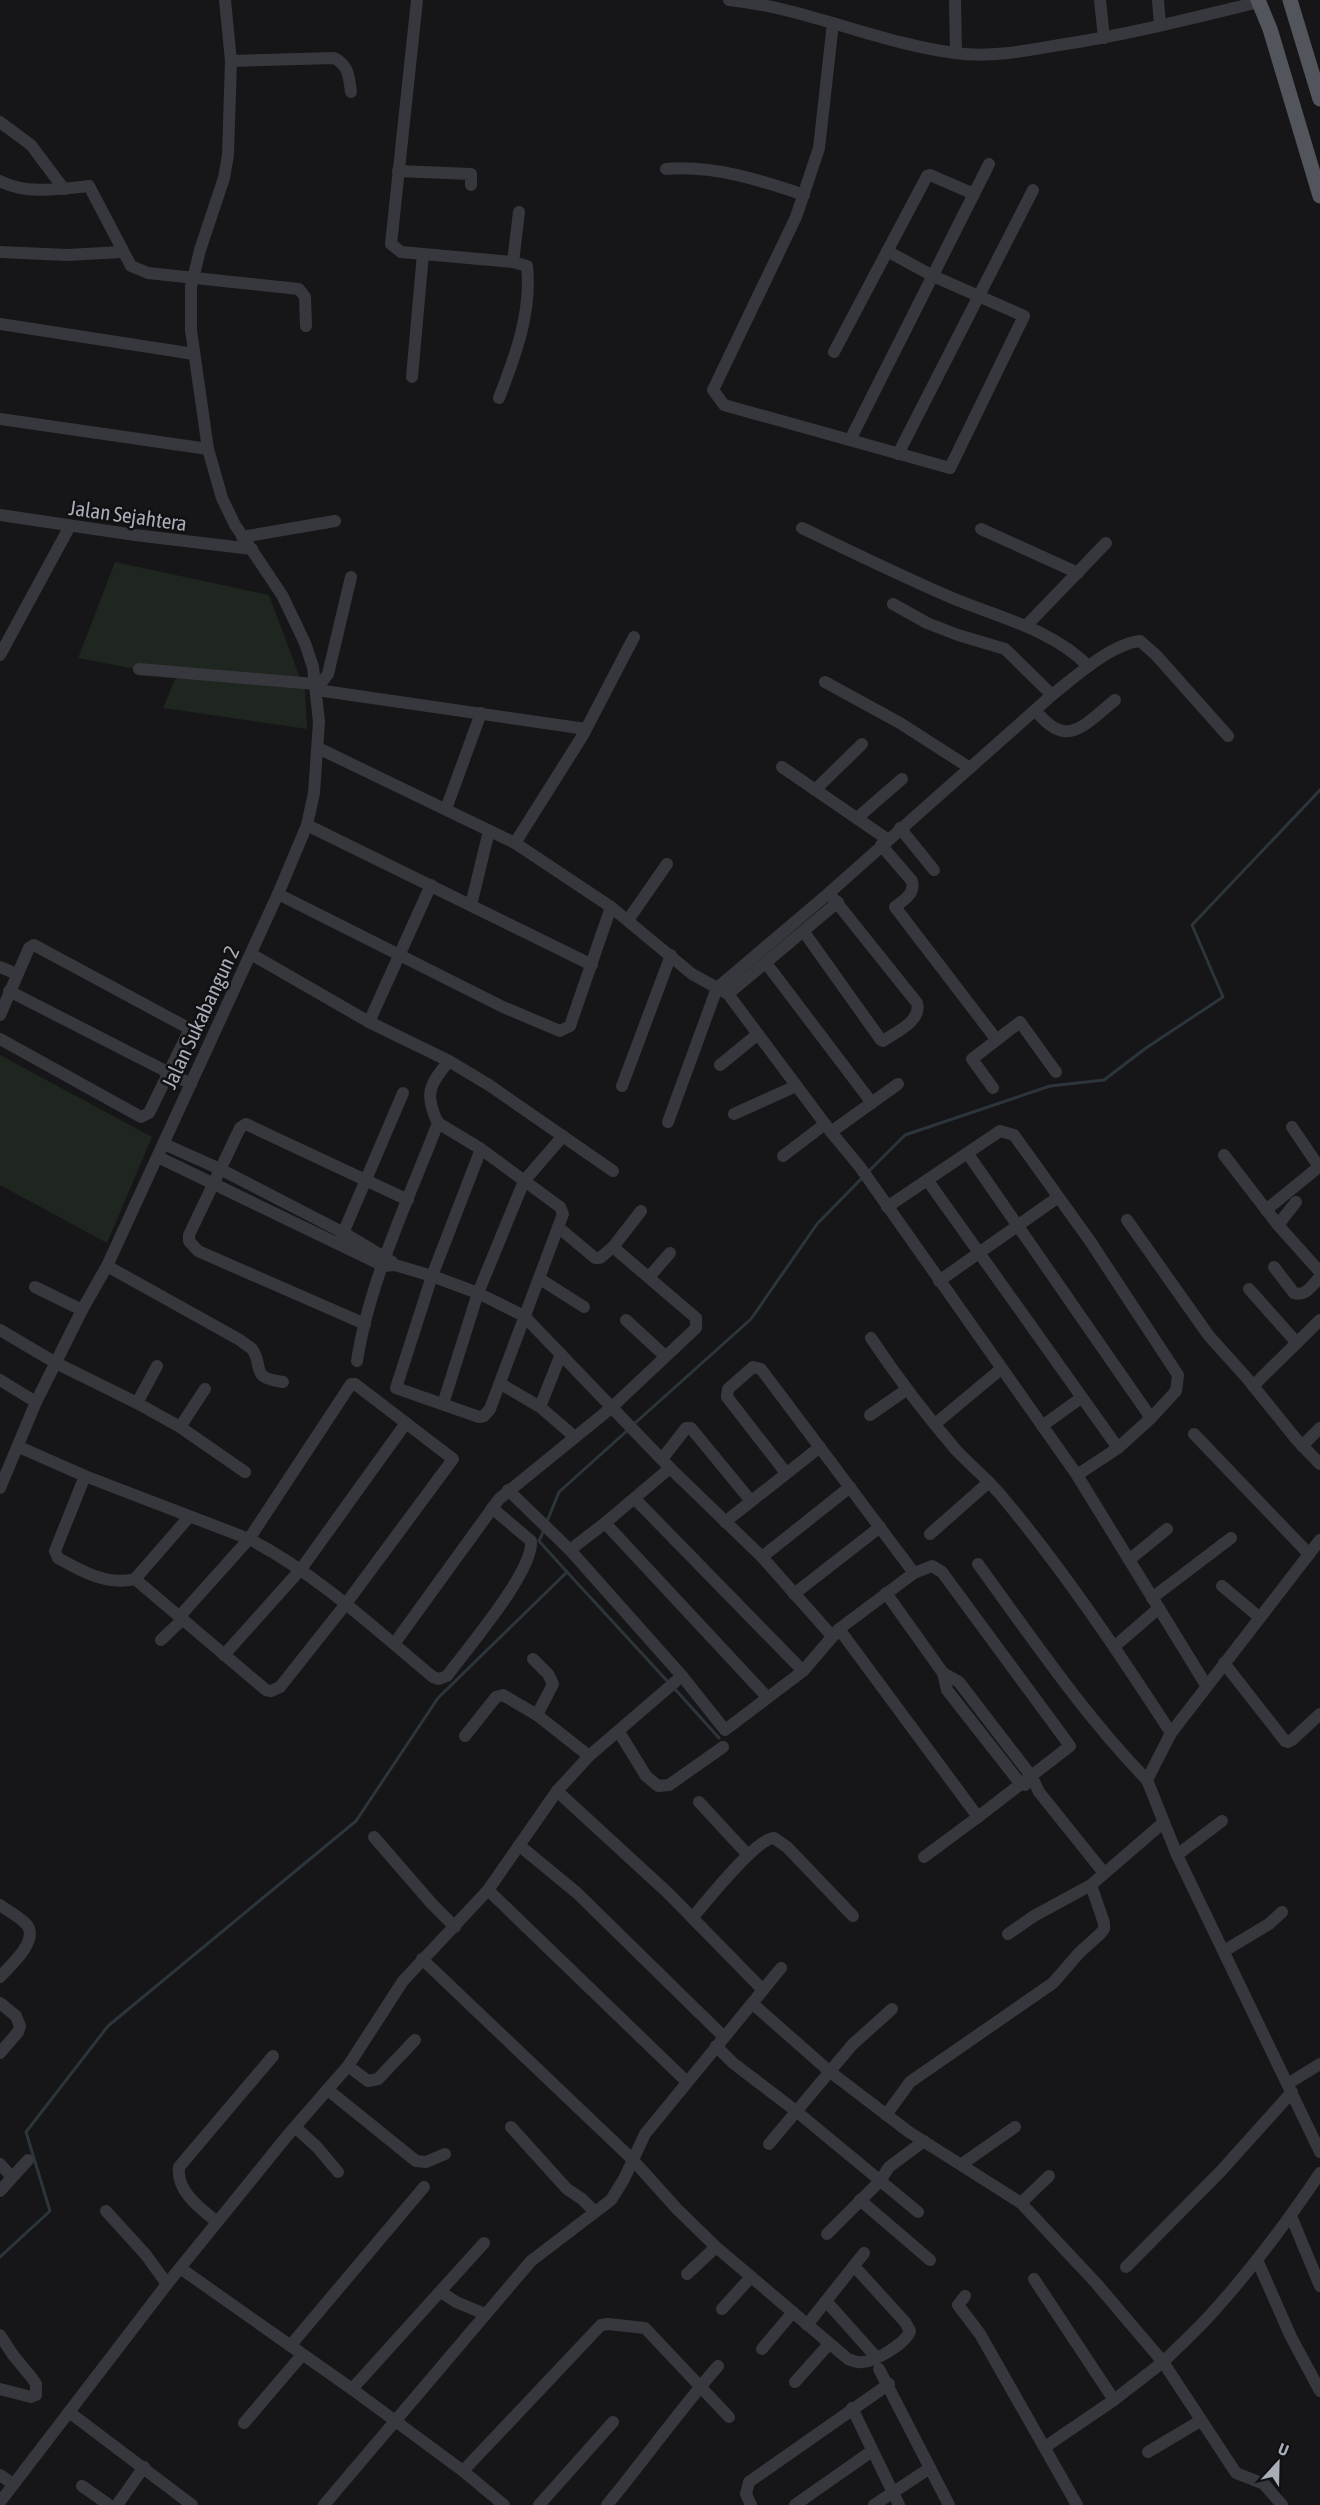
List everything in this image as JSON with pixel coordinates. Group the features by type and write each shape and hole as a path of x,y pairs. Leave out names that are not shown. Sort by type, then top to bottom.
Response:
{"main road":[{"path":"1292,0 1320,99"},
{"path":"1259,1 1270,29 1320,196"}],"street":[{"name":"Jalan Sukabangun 2","path":"0,1488 36,1402 107,1266 251,954 307,825 314,793 318,748 313,667 282,595 242,537 222,498 208,449 194,354 189,309 194,276 200,250 224,178 231,112 231,61 225,0"},
{"path":"417,0 391,244 401,252 513,262 523,264 527,268 526,305 518,349 499,398"},
{"path":"729,0 778,5 893,40 956,53 1018,52 1104,38 1259,1"},
{"path":"955,0 956,53"},
{"path":"1100,0 1104,38"},
{"path":"1158,0 1160,25"},
{"path":"833,23 819,148 804,195 796,217 713,390 724,405 948,468 952,467 1024,316 933,276 887,251"},
{"path":"231,61 334,57 346,68 351,92"},
{"path":"0,122 31,145 64,189"},
{"path":"850,440 989,164"},
{"path":"666,169 705,170 738,175 804,195"},
{"path":"398,171 471,174 471,185"},
{"path":"834,351 927,177 930,175 974,194"},
{"path":"0,181 27,189 89,186 132,268 142,272 299,289 305,297 306,326"},
{"path":"898,454 1033,190"},
{"path":"513,262 519,212"},
{"path":"0,252 66,255 122,252"},
{"path":"411,376 423,254"},
{"path":"0,324 194,354"},
{"path":"0,419 208,449"},
{"name":"Jalan Sejahtera","path":"0,516 252,549"},
{"path":"242,537 335,521"},
{"path":"0,655 70,526"},
{"path":"802,528 957,600 1026,626 1070,651 1088,666"},
{"path":"981,529 1078,573"},
{"path":"1026,626 1106,543"},
{"path":"316,687 327,677 351,577"},
{"path":"893,604 948,631 1005,649 1052,695"},
{"path":"515,843 586,729 634,637"},
{"path":"668,1122 717,988 1088,666 1116,650 1140,641 1156,655 1228,736"},
{"path":"139,669 316,687 586,729"},
{"path":"825,682 900,723 970,768"},
{"path":"1036,711 1051,728 1065,733 1080,727 1115,700"},
{"path":"446,809 481,713"},
{"path":"815,790 862,744"},
{"path":"318,748 515,843 611,907 692,974 728,994 860,1167 1077,1475 1206,1685"},
{"path":"782,767 857,818 884,842 912,881 914,888 911,894 895,907 996,1039"},
{"path":"857,818 902,779"},
{"path":"307,825 592,964"},
{"path":"900,828 934,870"},
{"path":"471,905 489,831"},
{"path":"628,920 667,864"},
{"path":"369,1022 432,885"},
{"path":"804,932 881,1040 884,1041 909,1024 916,1015 917,1003 829,893"},
{"path":"278,894 503,1007 560,1031 570,1026 611,907"},
{"path":"728,994 838,902"},
{"path":"0,1015 29,948 36,946 210,1039"},
{"path":"251,954 369,1022 449,1061 489,1084 613,1171"},
{"path":"622,1086 671,955"},
{"path":"766,963 872,1103"},
{"path":"0,967 17,974"},
{"path":"9,991 191,1084"},
{"path":"993,1088 972,1059 1020,1022 1056,1072"},
{"path":"0,1039 141,1117 148,1113 190,1029"},
{"path":"720,1065 758,1034"},
{"path":"449,1061 434,1079 430,1088 431,1109 438,1123 482,1149 560,1207 562,1217 501,1384 490,1409 484,1416 396,1388 432,1276 482,1149"},
{"path":"783,1156 872,1103 898,1084"},
{"path":"734,1114 796,1086"},
{"path":"341,1238 403,1093"},
{"path":"357,1361 365,1324 408,1200 438,1123"},
{"path":"365,1324 198,1251 193,1246 189,1235 240,1128 246,1124 408,1200"},
{"path":"1266,1210 1320,1167 1292,1127"},
{"path":"887,1207 1000,1131 1010,1132 1090,1241 1178,1375 1176,1391 1151,1418 1118,1448 1077,1475"},
{"path":"443,1404 478,1293 524,1181 563,1136"},
{"path":"164,1144 220,1169 388,1263 478,1293 524,1316 664,1461 762,1557 794,1594 836,1632 978,1817"},
{"path":"968,1154 1151,1418"},
{"path":"1224,1155 1278,1226 1320,1272"},
{"path":"158,1157 341,1238"},
{"path":"928,1181 1118,1448"},
{"path":"939,1281 1057,1198"},
{"path":"1278,1226 1296,1202"},
{"path":"558,1227 595,1258 604,1257 641,1211"},
{"path":"1127,1220 1209,1336 1302,1446 1320,1464"},
{"path":"394,1644 492,1508 575,1437 614,1410 665,1356 696,1328 697,1321 613,1247"},
{"path":"649,1277 670,1253"},
{"path":"107,1266 240,1340 252,1350 257,1368 262,1375 270,1380 283,1382"},
{"path":"1274,1267 1298,1295 1304,1294 1320,1277"},
{"path":"540,1279 584,1307"},
{"path":"35,1287 82,1310"},
{"path":"1249,1289 1297,1343"},
{"path":"626,1320 665,1356"},
{"path":"1253,1386 1320,1320"},
{"path":"0,1330 56,1363 180,1427 245,1472"},
{"path":"871,1338 906,1390 970,1464 989,1482 1054,1563 1115,1646 1171,1733"},
{"path":"540,1407 561,1354"},
{"path":"137,1403 158,1366"},
{"path":"786,1473 727,1396 728,1389 753,1367 760,1369 914,1573"},
{"path":"935,1424 1002,1369"},
{"path":"0,1380 36,1402"},
{"path":"135,1579 181,1618 224,1655 266,1690 275,1690 345,1605 453,1459 355,1384 351,1384 249,1539 181,1618 161,1640"},
{"path":"501,1384 540,1407 575,1437"},
{"path":"180,1427 205,1389"},
{"path":"870,1415 906,1390"},
{"path":"1042,1426 1081,1398"},
{"path":"224,1655 301,1569 406,1423"},
{"path":"570,1550 635,1499 686,1428 691,1428 751,1501"},
{"path":"1302,1446 1320,1428"},
{"path":"1194,1434 1309,1554"},
{"path":"19,1447 85,1476 249,1539 301,1569 433,1677 439,1679 447,1676 515,1584 529,1557 531,1541 492,1508"},
{"path":"725,1522 820,1447"},
{"path":"85,1476 56,1555 77,1569 104,1579 122,1581 135,1579 189,1517"},
{"path":"930,1534 989,1482"},
{"path":"762,1557 850,1486"},
{"path":"511,1493 570,1550 675,1683 725,1730 803,1671 836,1632 886,1593 914,1573 932,1566 942,1572 1070,1746 924,1857"},
{"path":"635,1499 803,1671"},
{"path":"606,1523 767,1697"},
{"path":"794,1594 880,1527"},
{"path":"1129,1560 1167,1529"},
{"path":"1115,1646 1155,1603 1231,1538"},
{"path":"1147,1780 1171,1733 1320,1539"},
{"path":"978,1564 1113,1744 1147,1780 1177,1855 1320,2152"},
{"path":"1222,1586 1259,1617"},
{"path":"886,1593 943,1673 947,1690 977,1730 1020,1783 1039,1792"},
{"path":"533,1659 548,1674 553,1684 537,1714"},
{"path":"1224,1663 1285,1741 1292,1740 1320,1714"},
{"path":"943,1673 959,1683 1032,1777 1039,1792 1104,1873"},
{"path":"0,2502 167,2284 295,2127 348,2066 389,2000 422,1959 488,1890 557,1791 589,1756 675,1683"},
{"path":"465,1736 499,1695 508,1696 537,1714 589,1756"},
{"path":"977,1730 988,1722"},
{"path":"619,1732 646,1776 658,1786 669,1785 723,1747"},
{"path":"557,1791 693,1917 763,1990"},
{"path":"699,1802 748,1855"},
{"path":"1177,1855 1222,1821"},
{"path":"1008,1934 1034,1916 1091,1885 1164,1822"},
{"path":"374,1837 454,1927"},
{"path":"693,1917 748,1855 764,1840 774,1838 853,1916"},
{"path":"520,1846 577,1893 720,2041 733,2063 796,2111 918,2212"},
{"path":"886,2115 910,2082 1042,1991 1100,1934 1104,1923 1091,1885"},
{"path":"488,1890 687,2082"},
{"path":"0,1905 26,1925 30,1936 28,1944 0,1977"},
{"path":"1224,1951 1269,1924 1282,1912"},
{"path":"422,1959 632,2159 677,2209 716,2247 829,2344 854,2362 878,2363 906,2338 909,2327 854,2266"},
{"path":"324,2505 531,2261 611,2200 645,2134 780,1968"},
{"path":"0,2003 19,2020 18,2032 0,2053"},
{"path":"753,2004 829,2071 886,2115 1021,2203 1096,2283 1163,2362 1236,2473 1264,2484 1282,2505"},
{"path":"768,2144 829,2071 863,2034 891,2009"},
{"path":"348,2066 368,2081 378,2079 415,2040"},
{"path":"217,2222 183,2190 178,2176 179,2167 273,2056"},
{"path":"1126,2267 1221,2171 1290,2087 1320,2064"},
{"path":"328,2090 416,2160 426,2162 445,2154"},
{"path":"295,2127 317,2147 338,2172"},
{"path":"511,2127 567,2189 595,2212"},
{"path":"962,2164 1016,2127"},
{"path":"827,2234 880,2181 889,2167 924,2141"},
{"path":"0,2191 28,2160"},
{"path":"0,2164 12,2177"},
{"path":"1045,2447 1114,2400 1163,2362 1210,2315 1257,2260 1320,2173"},
{"path":"1021,2203 1049,2176"},
{"path":"290,2346 424,2187"},
{"path":"860,2200 930,2260"},
{"path":"106,2211 146,2255 167,2284"},
{"path":"1291,2216 1320,2286"},
{"path":"352,2389 484,2243"},
{"path":"687,2274 716,2247"},
{"path":"807,2325 864,2253"},
{"path":"1257,2260 1291,2337 1319,2386"},
{"path":"180,2268 352,2389 463,2471 502,2504"},
{"path":"722,2309 751,2277"},
{"path":"1034,2278 1114,2400"},
{"path":"441,2292 456,2302 485,2314"},
{"path":"965,2296 958,2305 980,2334 1077,2505"},
{"path":"826,2301 878,2363 950,2505"},
{"path":"762,2349 794,2313"},
{"path":"463,2471 601,2325 645,2328 729,2417"},
{"path":"0,2335 32,2378 37,2390 36,2395 31,2397 0,2389"},
{"path":"795,2382 829,2344"},
{"path":"244,2423 302,2355"},
{"path":"607,2505 718,2366"},
{"path":"752,2505 746,2494 749,2482 889,2384"},
{"path":"852,2408 899,2505"},
{"path":"69,2412 192,2505"},
{"path":"1148,2452 1200,2421"},
{"path":"539,2505 613,2422"},
{"path":"795,2505 872,2451"},
{"path":"117,2505 144,2467"},
{"path":"874,2505 930,2468"},
{"path":"0,2475 13,2484"},
{"path":"82,2486 109,2505"}],"shaded area":[{"path":"115,562 269,595 305,691 307,729 163,708 176,677 78,658"},
{"path":"0,1055 152,1137 107,1243 0,1185"}],"waterway":[{"path":"867,1173 905,1135 1050,1086 1104,1080 1146,1048 1223,997 1192,925 1320,790"},
{"path":"634,1424 751,1319 817,1224 862,1178"},
{"path":"546,1524 559,1492 629,1429"},
{"path":"0,2257 50,2211 26,2132 108,2026 356,1821 438,1698 567,1572 539,1541 544,1530"},
{"path":"567,1572 669,1683"},
{"path":"674,1688 719,1738"}]}
